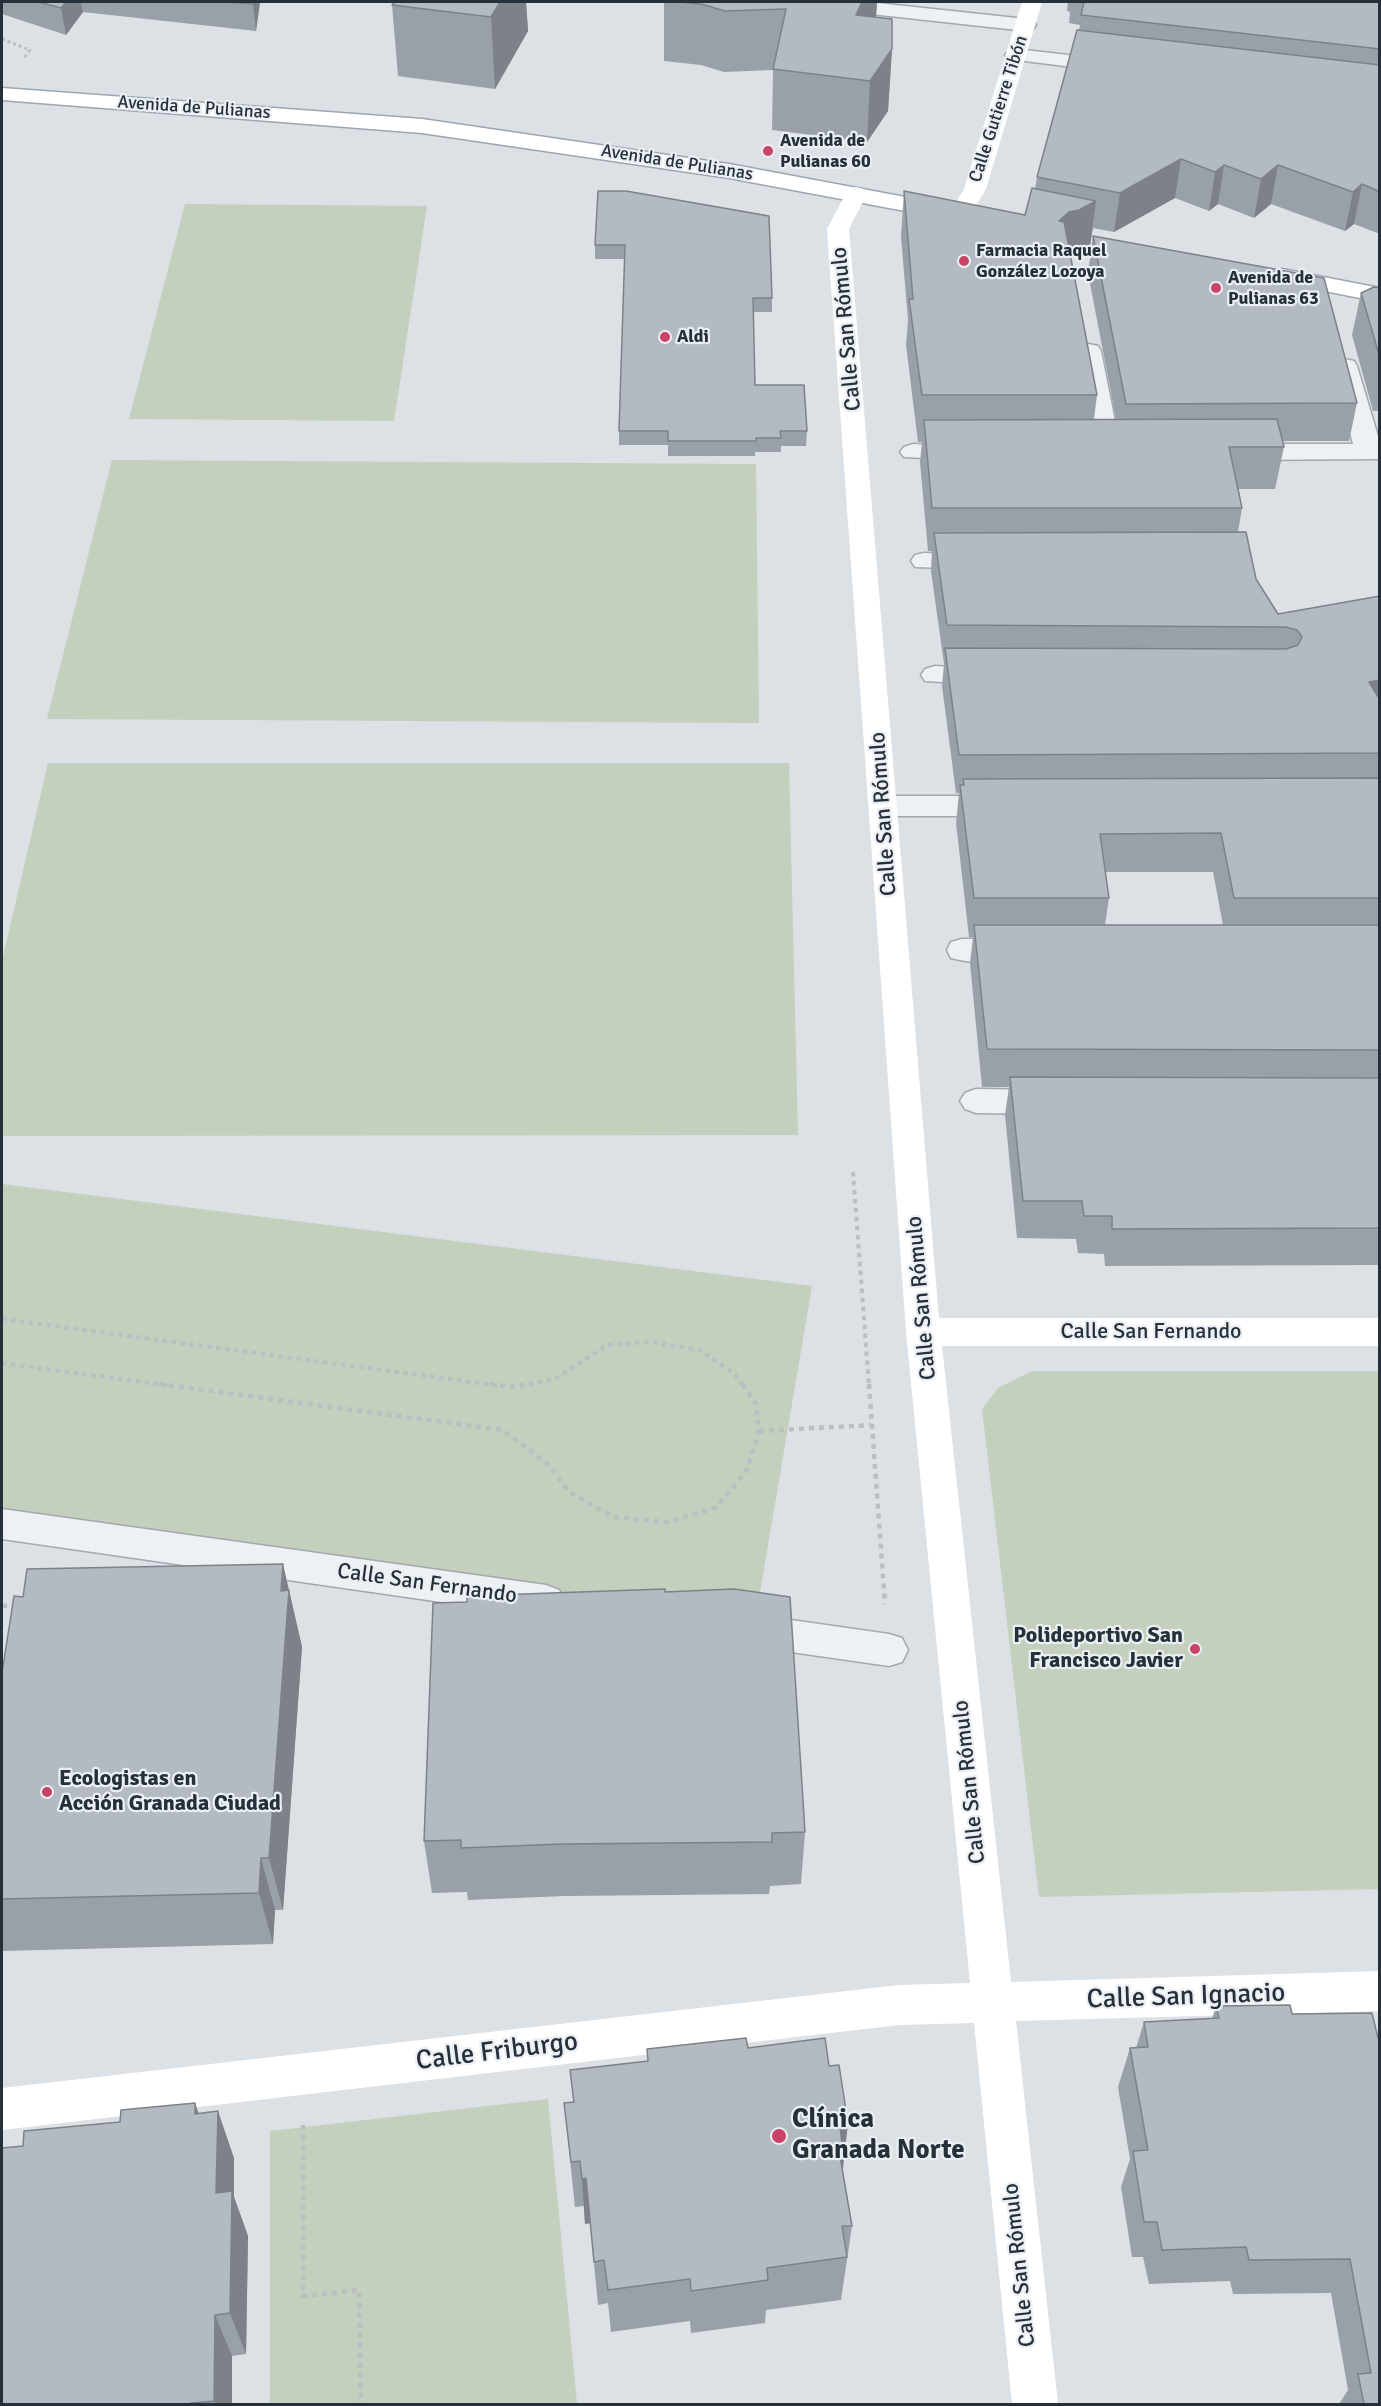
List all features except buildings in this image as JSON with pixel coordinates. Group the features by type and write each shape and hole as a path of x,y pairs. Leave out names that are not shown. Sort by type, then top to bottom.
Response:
{"main road":[{"name":"Calle Gutierre Tibón","path":"970,216 975,189 1032,2"},
{"name":"Avenida de Pulianas","path":"2,94 422,126 729,171 970,216"},
{"name":"Calle San Rómulo","path":"856,194 838,229 923,1332 1035,2404"},
{"path":"1263,273 1380,295"},
{"name":"Calle San Fernando","path":"923,1332 1380,1332"},
{"name":"Calle San Ignacio","path":"993,2004 1380,1991"},
{"name":"Calle Friburgo","path":"2,2109 898,2005 993,2004"}],"street":[{"path":"816,2 1026,25"},
{"path":"1016,55 1130,68"},
{"path":"1083,323 1109,452"},
{"path":"1214,452 1373,452 1340,348"},
{"path":"913,452 994,452"},
{"path":"924,561 1005,561"},
{"path":"935,675 1018,676"},
{"path":"884,806 1034,806"},
{"path":"962,950 1046,950"},
{"path":"976,1101 1082,1102"},
{"name":"Calle San Fernando","path":"2,1524 581,1606"},
{"path":"711,1624 889,1650"}],"path":[{"path":"853,1172 885,1605"},
{"path":"2,1319 512,1387 555,1379 607,1345 651,1342 699,1350 734,1373 756,1404 759,1431 746,1472 715,1508 667,1522 613,1517 604,1512 570,1492 548,1464 503,1430 2,1363"},
{"path":"759,1431 872,1425"},
{"path":"2,1606 23,1605"},
{"path":"303,2120 303,2296 359,2290 361,2404"}],"green space":[{"path":"185,204 427,206 394,421 129,419"},
{"path":"112,460 756,464 759,723 47,719"},
{"path":"48,763 789,763 798,1135 2,1136 2,961"},
{"path":"2,1184 812,1286 752,1640 2,1534"},
{"name":"Polideportivo San Francisco Javier","path":"1032,1371 1379,1371 1379,1889 1039,1897 982,1409 998,1388"},
{"path":"548,2099 577,2404 270,2404 270,2131"}],"place":[{"name":"Avenida de Pulianas 60","path":"768,151"},
{"name":"Farmacia Raquel González Lozoya","path":"964,261"},
{"name":"Avenida de Pulianas 63","path":"1216,288"},
{"name":"Aldi","path":"665,337"},
{"name":"Polideportivo San Francisco Javier","path":"1195,1649"},
{"name":"Ecologistas en Acción Granada Ciudad","path":"47,1792"},
{"name":"Clínica Granada Norte","path":"779,2136"}]}
